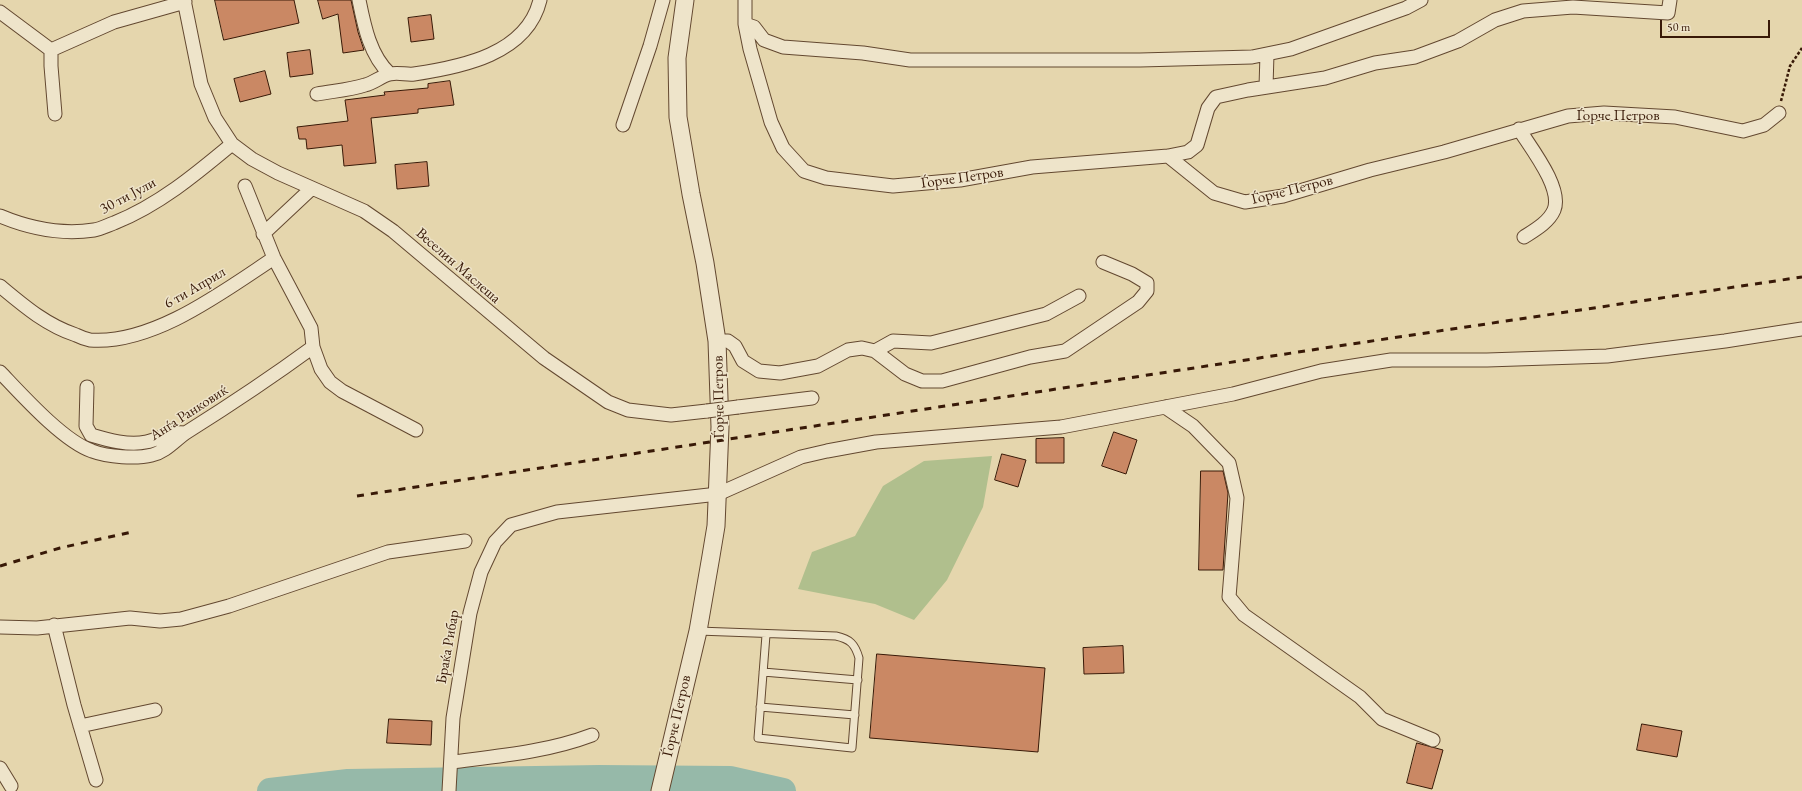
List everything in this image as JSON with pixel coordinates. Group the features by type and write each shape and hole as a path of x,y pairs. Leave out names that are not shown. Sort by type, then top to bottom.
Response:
{"street":[{"path":"359,0 376,56 382,67 390,74"},
{"path":"317,94 365,85 390,74 413,74 464,64 497,51 519,38 533,20 540,0"},
{"path":"623,124 650,46 663,0"},
{"name":"Ѓорче Петров","path":"660,791 698,631 716,526 718,494 720,427 717,341 706,263 691,194 678,117 677,58 685,0"},
{"name":"Ѓорче Петров","path":"745,0 745,24 760,87 771,122 783,148 804,171 826,178 893,186 960,180 1032,167 1168,156 1214,193 1245,202 1283,196 1370,170 1444,152 1568,116 1604,113 1675,117 1743,131 1764,125 1779,113"},
{"path":"745,24 754,27 764,40 783,47 863,53 910,60 1186,59 1252,57 1291,49 1406,8 1421,0"},
{"path":"1168,156 1188,152 1197,145 1208,108 1216,97 1266,87 1325,78 1375,63 1415,57 1458,41 1496,20 1541,5 1668,13 1670,0"},
{"path":"51,50 114,22 184,1"},
{"name":"Веселин Маслеша","path":"184,1 201,84 215,118 232,144 252,159 311,189 364,211 393,231 544,358 608,402 628,410 671,415 812,398"},
{"path":"0,12 51,50"},
{"path":"51,50 55,114"},
{"path":"1266,87 1267,54"},
{"path":"1519,129 1554,188 1555,209 1548,220 1524,237"},
{"name":"30 ти Јули","path":"0,216 23,226 57,232 96,230 130,216 183,184 232,144"},
{"path":"245,186 263,234 274,258 311,328 313,347 321,369 336,387 377,411 416,430"},
{"path":"263,234 311,189"},
{"name":"6 ти Април","path":"0,286 28,310 58,329 90,340 129,337 179,318 274,258"},
{"path":"717,341 728,341 735,346 743,360 759,371 780,373 818,366 848,350 862,348 875,351 905,374 922,381 942,381 1030,357 1065,351 1138,302 1147,291 1147,283 1132,274 1103,262"},
{"path":"875,351 893,341 931,343 1046,314 1079,296"},
{"name":"Браќа Рибар","path":"450,791 453,718 470,613 481,572 495,542 512,525 557,512 718,494 801,458 827,451 876,442 1061,426 1165,408 1233,394 1321,371 1391,360 1488,360 1607,356 1725,341 1802,329"},
{"name":"Анѓа Ранковиќ","path":"0,372 54,425 77,443 92,451 127,457 153,455 267,381 313,347"},
{"path":"87,386 86,426 91,435 115,442 146,443 175,432 185,433"},
{"path":"1165,408 1193,426 1229,462 1237,498 1229,597 1244,615 1360,697 1382,720 1434,740"},
{"path":"0,627 37,628 130,618 160,621 181,619 229,606 388,552 465,541"},
{"path":"54,626 80,726 96,780"},
{"path":"80,726 155,710"},
{"path":"452,762 521,753 564,744 592,734"},
{"path":"0,768 11,786"}],"lane":[{"path":"698,631 836,636 848,638 856,647 859,658 852,748 758,738 766,634"},
{"path":"763,672 858,680"},
{"path":"760,707 855,715"}],"path":[{"path":"1779,113 1790,66 1802,48"}],"green space":[{"path":"992,456 983,507 947,580 914,620 875,604 798,589 812,552 855,536 883,486 924,461"}],"building":[{"path":"215,0 294,0 299,23 224,40"},
{"path":"318,0 351,0 358,32 364,50 343,53 338,14 323,19"},
{"path":"431,15 434,39 411,42 408,18"},
{"path":"310,50 313,74 290,77 287,53"},
{"path":"265,71 271,94 240,102 234,79"},
{"path":"450,81 454,105 418,109 418,113 371,118 376,163 344,166 342,145 307,149 306,139 299,139 297,127 348,121 345,100 385,95 384,92 428,88 428,84"},
{"path":"427,162 429,186 397,189 395,165"},
{"path":"1114,432 1137,440 1126,474 1102,466"},
{"path":"1064,438 1064,463 1036,463 1036,439"},
{"path":"1002,454 1026,460 1018,487 995,480"},
{"path":"1201,471 1223,471 1228,493 1223,570 1199,570"},
{"path":"1123,646 1124,673 1084,674 1083,648"},
{"path":"877,654 1045,668 1038,752 870,738"},
{"path":"389,719 432,721 431,745 387,743"},
{"path":"1642,724 1682,731 1677,757 1637,750"},
{"path":"1417,743 1443,750 1432,789 1407,783"}],"waterway":[{"path":"270,791 348,782 599,778 730,779 783,791"}],"railway":[{"path":"357,496 1318,349 1802,277"},
{"path":"0,566 60,548 132,532"}]}
